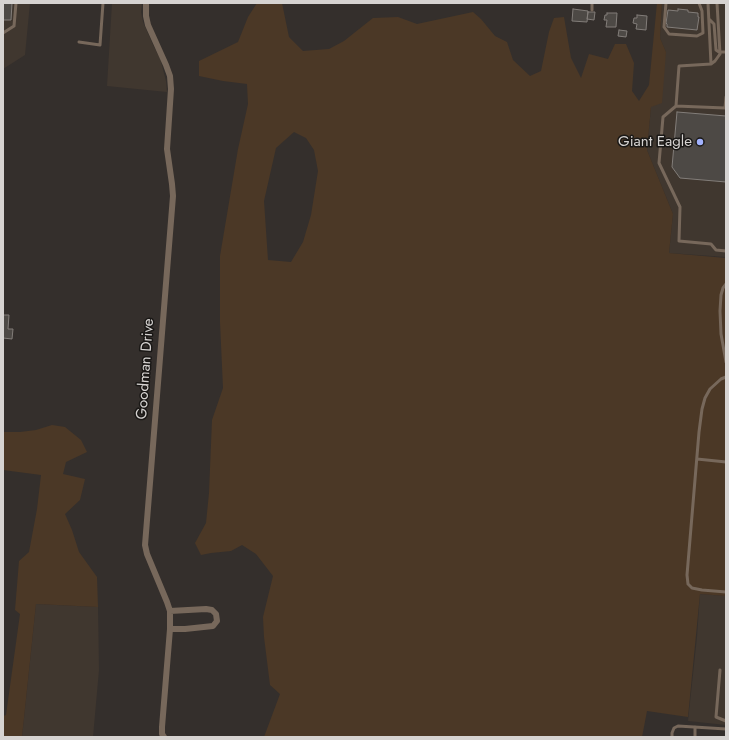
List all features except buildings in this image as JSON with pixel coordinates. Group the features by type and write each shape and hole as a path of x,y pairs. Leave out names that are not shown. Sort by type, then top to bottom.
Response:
{"street":[{"name":"Goodman Drive","path":"146,3 148,25 166,65 170,76 171,88 167,149 173,196 145,545 147,554 170,611 170,629 162,727 162,734 164,737"},
{"path":"170,611 212,610 216,614 217,621 213,626 170,629"}],"lane":[{"path":"3,33 14,26 16,3"},
{"path":"79,42 100,45 103,3"},
{"path":"592,3 592,10"},
{"path":"666,3 664,27 669,34 697,36 703,33 702,11 699,3"},
{"path":"708,3 711,64"},
{"path":"676,106 679,66 711,64 715,61 720,52 717,3"},
{"path":"709,19 714,24 716,50 726,52"},
{"path":"726,97 726,108 676,106 663,117 659,163 680,207 679,242 711,244 716,250 726,251"},
{"path":"726,284 721,295 720,312 721,334 726,362"},
{"path":"726,377 721,379 710,389 705,398 702,409 687,575 688,584 692,588 726,592"},
{"path":"697,459 726,462"},
{"path":"720,670 716,717 726,722"},
{"path":"672,737 674,728 678,726 726,729"},
{"path":"695,727 695,737"}],"shaded area":[{"path":"3,3 30,3 25,55 3,69"},
{"path":"112,3 142,3 141,12 143,22 160,58 166,81 167,92 107,86"},
{"path":"257,3 282,3 289,37 303,51 329,49 344,41 373,18 398,17 417,24 473,12 495,36 507,42 513,60 530,76 541,71 549,32 554,18 564,17 571,58 581,78 589,54 608,59 615,44 626,44 634,63 632,91 639,101 649,85 657,3 662,3 660,38 666,52 662,103 651,107 647,150 673,214 669,253 726,258 726,596 700,594 688,717 647,711 642,737 264,737 280,694 270,685 264,637 263,617 273,576 256,554 242,545 231,551 201,555 195,543 206,523 209,493 212,420 223,388 220,322 220,256 238,149 248,104 247,84 199,76 199,61 238,42 248,17","holes":["294,132 306,138 314,150 318,171 311,215 303,242 291,262 268,260 264,201 276,148"]},
{"path":"662,3 726,3 726,257 669,253 673,214 647,150 651,107 666,52 660,38"},
{"path":"52,425 65,427 81,440 87,452 66,462 63,474 85,479 80,500 65,514 79,552 97,577 98,607 36,604 22,737 3,737 3,716 6,715 20,614 15,610 19,561 29,552 37,509 41,475 3,470 3,432 36,430"},
{"path":"700,594 726,596 726,725 688,721"},
{"path":"36,604 98,607 99,670 93,737 22,737"}],"place":[{"name":"Giant Eagle","path":"700,142"}]}
